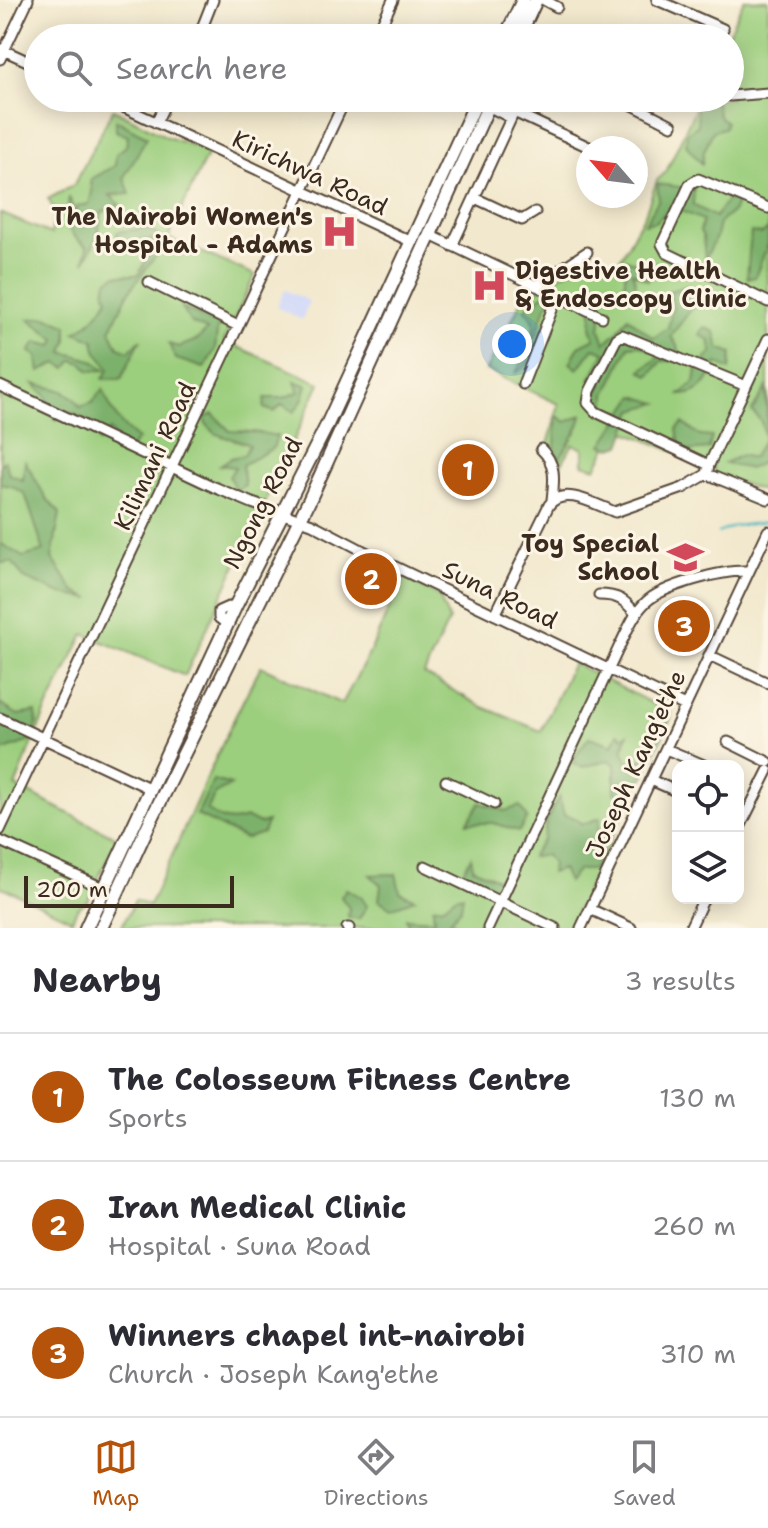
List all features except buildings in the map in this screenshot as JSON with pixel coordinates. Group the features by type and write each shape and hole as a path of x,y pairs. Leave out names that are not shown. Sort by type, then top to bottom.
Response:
{"main road":[{"path":"512,24 523,0"},
{"path":"525,24 536,0"},
{"name":"Ngong Road","path":"86,928 227,624 284,512 412,242 480,112"},
{"name":"Ngong Road","path":"101,928 299,518 430,235 481,112"}],"street":[{"path":"24,61 1,52 28,0"},
{"path":"204,24 213,0"},
{"path":"382,24 393,0"},
{"path":"544,0 557,7"},
{"path":"659,1 712,24"},
{"path":"744,95 768,93"},
{"name":"Kirichwa Road","path":"133,112 412,242"},
{"path":"156,123 161,112"},
{"name":"Kilimani Road","path":"0,830 339,112"},
{"path":"502,112 511,118"},
{"path":"452,246 514,112 576,141"},
{"path":"646,112 672,125"},
{"path":"768,208 698,179 690,184 662,244 667,253 768,302"},
{"path":"475,198 522,220 535,212"},
{"path":"430,235 602,317"},
{"path":"536,286 587,252"},
{"path":"149,282 238,326"},
{"path":"523,384 557,297"},
{"path":"746,386 622,335 617,338 590,391 588,403 596,412 768,499"},
{"path":"552,500 567,496 615,512 683,488 708,470 768,339"},
{"name":"Suna Road","path":"0,386 172,468 252,503 299,518 685,706"},
{"path":"495,615 552,500 552,463 541,449"},
{"name":"Joseph Kang'ethe","path":"581,928 768,531"},
{"path":"488,928 636,614 648,600 668,590 731,570 747,571"},
{"path":"599,595 623,599 636,614"},
{"path":"709,655 768,683"},
{"path":"0,718 151,789"},
{"path":"728,742 768,762"},
{"path":"666,749 692,760"},
{"path":"744,819 768,771"},
{"path":"651,780 672,789"},
{"path":"446,781 494,804"},
{"path":"0,841 105,889"},
{"path":"425,866 555,928"},
{"path":"690,928 701,904"},
{"path":"590,909 631,928"}],"shaded area":[{"path":"285,290 309,301 302,320 276,307"}],"green space":[{"path":"744,0 768,0 768,493 715,474 713,467 617,428 596,468 583,464 584,449 573,444 557,472 548,445 559,404 486,370 528,289 535,291 584,265 618,263 694,112 744,112 744,24 733,24"},
{"path":"111,112 119,112 167,137 209,151 168,238 255,275 224,341 320,383 185,676 84,634 45,713 15,786 117,838 88,900 77,909 72,920 0,886 0,213 51,234 55,211 48,199 74,185"},
{"path":"697,112 717,112 726,122 724,128 713,131 702,164 686,145 687,133 698,125"},
{"path":"116,120 147,137 124,177 130,194 110,195 120,205 102,212 98,235 84,263 87,247 74,237 69,226 69,197 77,217 77,206 89,204 91,179 115,166 116,154 126,146 128,136 116,131"},
{"path":"657,184 694,189 693,205 715,217 728,199 737,202 732,212 719,223 705,260 700,231 703,220 672,207 657,221 645,224 659,199"},
{"path":"146,228 161,237 161,249 129,292 110,330 118,347 129,351 141,339 121,379 103,379 109,369 96,350 94,340 75,332 98,314 108,299 105,291 107,281 116,275 138,275 153,247 153,239 117,247 117,232"},
{"path":"768,229 768,244 755,277 747,278 751,232 762,234"},
{"path":"626,259 650,267 654,262 648,280 632,272 636,284 624,295"},
{"path":"688,286 696,303 671,336 679,349 678,361 662,361 649,376 641,370 656,360 658,353 640,345 629,346 606,394 606,408 595,399 602,384 590,380 605,352 594,348 578,369 570,363 579,346 595,338 591,327 593,301 603,305 600,329 605,343 628,317 653,338 668,328 673,306 669,291"},
{"path":"554,287 560,290 546,306 527,365 515,374 533,330 534,322 524,309"},
{"path":"182,308 218,324 215,350 204,368 176,359 169,344 179,347 197,340 207,330 191,323"},
{"path":"46,317 67,325 63,352 92,360 105,370 90,371 73,360 67,368 57,363 40,372 37,356 30,352 36,342 53,346 56,339 29,319"},
{"path":"704,327 715,332 719,348 732,353 730,370 717,363 699,390 680,395 695,382 697,369 712,352 709,340 700,335"},
{"path":"295,382 307,385 302,401 294,412 282,404 274,412 264,408 265,398 283,398 299,392"},
{"path":"34,384 72,396 80,407 92,403 103,389 116,417 138,439 126,453 110,430 99,442 91,423 73,413 56,420 46,396"},
{"path":"766,388 768,465 763,462 749,469 725,463 741,455 752,458 765,438 761,421 752,411"},
{"path":"635,396 658,403 634,410 621,445 612,448 602,445 621,417 610,411 624,412"},
{"path":"213,414 230,431 277,436 273,448 242,465 245,485 236,490 229,477 235,467 220,465 244,455 249,445 224,437 208,427 203,419"},
{"path":"556,415 566,422 582,415 559,460 555,449"},
{"path":"683,423 700,436 712,437 709,449 687,451 680,445 677,429"},
{"path":"5,461 9,474 23,480 25,461 46,498 60,513 52,558 75,592 91,599 61,594 24,578 12,562 0,563 0,543 23,557 44,551 25,494 0,484 0,465"},
{"path":"403,577 439,596 449,620 424,674 483,707 541,731 573,663 671,713 569,928 121,928 135,900 149,906 261,666 342,704 371,650"},
{"path":"0,704 18,715 36,712 37,724 30,741 2,751 0,759"},
{"path":"660,717 671,718 644,777 627,796 615,793 615,765 609,760 583,767 574,764 575,756 589,737 613,745 618,733 623,737 628,734 623,750 628,761 639,762 656,739 663,723"},
{"path":"213,780 231,785 215,794 207,810 226,820 247,818 260,824 267,822 263,833 245,839 197,815"},
{"path":"559,797 564,815 582,824 600,818 598,832 602,849 593,870 578,870 568,882 562,869 551,873 552,864 546,855 531,857 543,839 547,819"},
{"path":"480,803 505,811 520,806 527,818 519,831 493,823 467,823"},
{"path":"471,857 473,868 497,879 499,890 460,877"},
{"path":"396,874 400,892 415,899 391,908 379,900 381,885 370,875"},
{"path":"346,889 361,897 367,906 359,919 348,917 349,908 341,897"},
{"path":"463,895 461,908 450,920 463,928 409,928 406,918 434,920 433,907 444,906"}],"waterway":[{"path":"718,533 735,526 766,522"}],"place":[{"name":"The Nairobi Women's Hospital - Adams","path":"339,231"},
{"name":"Digestive Health & Endoscopy Clinic","path":"489,285"},
{"name":"The Colosseum Fitness Centre","path":"468,470"},
{"name":"Toy Special School","path":"685,558"},
{"name":"Iran Medical Clinic","path":"371,579"},
{"name":"Winners chapel int-nairobi","path":"684,626"}]}
